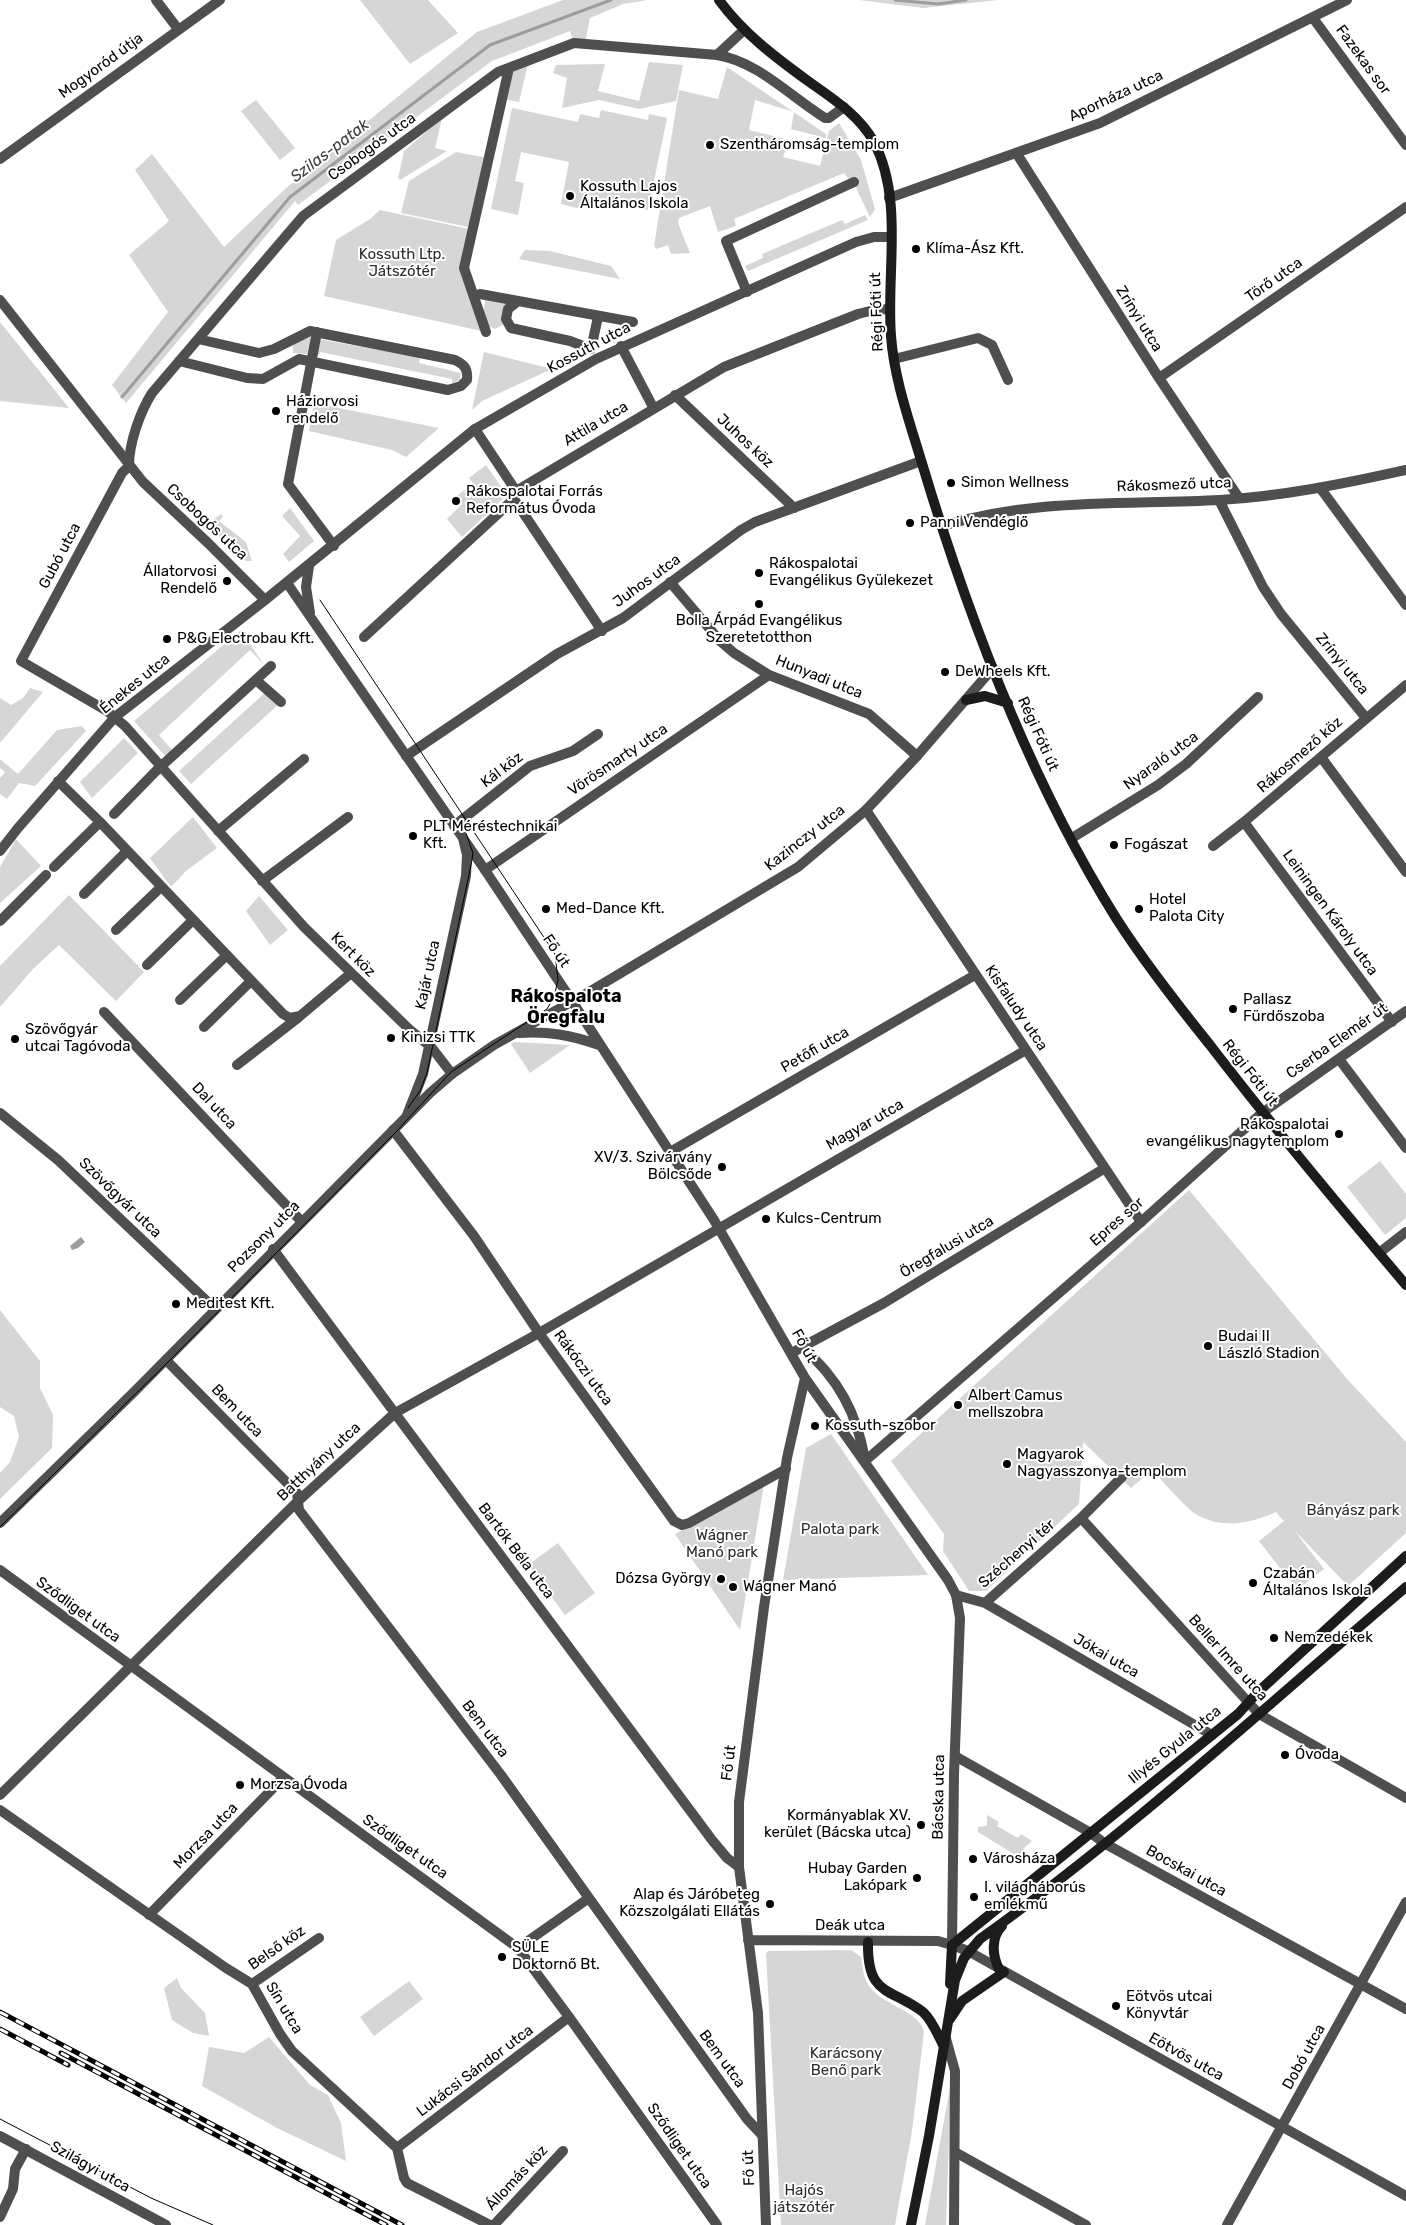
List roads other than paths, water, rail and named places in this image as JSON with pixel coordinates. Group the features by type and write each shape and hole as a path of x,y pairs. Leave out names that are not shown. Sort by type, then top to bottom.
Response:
{"main road":[{"name":"Régi Fóti út","path":"719,0 744,30 857,119 872,139 883,163 889,198 891,237 890,309 894,359 922,461 942,526 993,668 1042,780 1072,838 1115,917 1146,963 1262,1113 1406,1285"},
{"path":"966,700 985,696 1008,703"},
{"name":"Illyés Gyula utca","path":"952,1945 1212,1735 1248,1704 1406,1556"},
{"name":"Illyés Gyula utca","path":"968,1951 980,1939 1010,1918 1104,1843 1259,1714 1406,1587"},
{"path":"911,2225 945,2036 956,2007 1002,1971 994,1958 995,1937 997,1931 1010,1918"},
{"path":"868,1942 869,1956 878,1985 883,1991 923,2012 945,2036"},
{"name":"Bácska utca","path":"945,2036 950,2000 952,1945"},
{"name":"Bácska utca","path":"950,2000 960,1965 968,1951"}],"street":[{"path":"156,0 178,29"},
{"name":"Mogyoród útja","path":"0,159 220,0"},
{"name":"Aporháza utca","path":"889,198 1100,123 1346,0"},
{"name":"Fazekas sor","path":"1313,18 1406,145"},
{"path":"717,54 744,30"},
{"name":"Csobogós utca","path":"128,466 129,455 145,405 179,362 304,216 498,72 574,43 717,54"},
{"path":"717,54 729,56 764,76 825,118 829,118 844,107"},
{"path":"486,332 464,268 510,68"},
{"name":"Zrínyi utca","path":"1017,154 1159,378 1239,498"},
{"path":"747,292 726,241 852,184"},
{"name":"Törő utca","path":"1159,378 1406,207"},
{"name":"Kossuth utca","path":"265,600 310,566 475,429 593,354 621,346 747,292 856,242 874,237 891,237"},
{"name":"Kossuth utca","path":"480,294 633,322"},
{"name":"Csobogós utca","path":"0,300 128,466 265,600"},
{"path":"518,301 508,309 506,319 511,328 570,341 593,354 598,317"},
{"name":"Attila utca","path":"364,637 515,495 653,407 743,358 858,314 890,309"},
{"path":"179,362 247,378 263,379 299,359 448,390 461,386 467,380 468,371 463,364 455,360 317,332 310,331 274,349 259,353 198,340"},
{"path":"317,332 288,484 334,546"},
{"path":"894,359 978,338 992,345 1008,380"},
{"path":"621,346 653,407"},
{"name":"Juhos köz","path":"675,395 794,508"},
{"path":"475,429 602,631"},
{"name":"Juhos utca","path":"406,756 557,654 602,631 741,530 755,522 922,461"},
{"name":"Gubó utca","path":"21,661 122,473 128,466"},
{"name":"Rákosmező utca","path":"942,526 1036,506 1219,500 1321,489 1406,470"},
{"path":"1321,489 1406,605"},
{"name":"Zrínyi utca","path":"1219,500 1263,587 1282,614 1366,718"},
{"name":"Fő út","path":"310,566 306,587 310,614"},
{"name":"Hunyadi utca","path":"670,582 720,641 734,654 769,675 869,714 917,756"},
{"name":"Fő út","path":"287,583 485,870 572,1001 598,1045 718,1227 805,1378 786,1469 763,1614 739,1802 739,1867 758,2013 766,2225"},
{"name":"Énekes utca","path":"0,851 58,781 115,717 265,600"},
{"name":"Kert köz","path":"21,661 115,717 162,766 262,881 350,974 428,1045 452,1074"},
{"path":"114,814 162,766 271,666"},
{"name":"Kazinczy utca","path":"572,1001 798,867 866,810 917,756 993,668"},
{"name":"Vörösmarty utca","path":"485,870 769,675"},
{"path":"256,680 281,702"},
{"name":"Rákosmező köz","path":"1213,846 1406,685"},
{"name":"Nyaraló utca","path":"1072,838 1158,785 1186,764 1258,697"},
{"name":"Kál köz","path":"454,826 530,766 572,751 598,734"},
{"path":"1320,757 1406,872"},
{"path":"218,831 304,759"},
{"path":"58,781 100,822 283,1014 290,1018 300,1016"},
{"name":"Kisfaludy utca","path":"866,810 1141,1222"},
{"path":"262,881 348,817"},
{"path":"0,920 100,822"},
{"name":"Leiningen Károly utca","path":"1244,822 1392,1022"},
{"name":"Kajár utca","path":"406,1117 423,1074 466,871 467,855 462,837"},
{"path":"84,894 128,851"},
{"path":"116,930 161,887"},
{"path":"147,965 193,920"},
{"path":"180,1000 227,955"},
{"path":"237,1065 350,974"},
{"name":"Petőfi utca","path":"670,1152 975,975"},
{"path":"204,1026 251,981"},
{"name":"Pozsony utca","path":"0,1523 166,1360 301,1221 452,1074 572,1001"},
{"name":"Cserba Elemér út","path":"1262,1113 1406,1011"},
{"name":"Dal utca","path":"104,1012 301,1221"},
{"path":"515,1034 557,1033 575,1036 598,1045"},
{"name":"Magyar utca","path":"718,1227 1026,1050"},
{"path":"1339,1059 1406,1148"},
{"name":"Szövőgyár utca","path":"0,1113 58,1160 214,1309"},
{"name":"Epres sor","path":"865,1460 1141,1222 1262,1113"},
{"name":"Rákóczi utca","path":"393,1130 474,1236 539,1333 674,1521 682,1525 689,1523 786,1469"},
{"name":"Öregfalusi utca","path":"802,1347 884,1303 1105,1168"},
{"name":"Batthyány utca","path":"0,1795 297,1502 395,1413 539,1333 718,1227"},
{"path":"1379,1253 1406,1232"},
{"name":"Bartók Béla utca","path":"274,1249 712,1840 727,1858 739,1867"},
{"path":"792,1354 802,1347 831,1378 852,1412 860,1432 865,1460"},
{"name":"Bem utca","path":"166,1360 297,1493 299,1510 501,1774 747,2119 762,2136"},
{"path":"805,1378 865,1460 948,1580 956,1595"},
{"name":"Széchenyi tér","path":"956,1595 985,1603 1081,1518 1122,1477"},
{"name":"Beller Imre utca","path":"1081,1518 1259,1714 1406,1798"},
{"name":"Sződliget utca","path":"0,1570 518,1948 717,2225"},
{"name":"Bácska utca","path":"952,1945 955,1756 960,1618 956,1595"},
{"name":"Jókai utca","path":"985,1603 1212,1735"},
{"name":"Bocskai utca","path":"955,1756 1091,1833 1104,1843 1406,2009"},
{"name":"Morzsa utca","path":"149,1915 283,1778"},
{"name":"Sín utca","path":"0,1810 149,1915 252,1984 280,2034 292,2051 397,2148"},
{"path":"518,1948 588,1898"},
{"name":"Dobó utca","path":"1227,2225 1406,1902"},
{"name":"Belső köz","path":"252,1984 319,1938"},
{"name":"Deák utca","path":"748,1940 938,1941 952,1945"},
{"name":"Eötvös utca","path":"952,1945 968,1951 1406,2196"},
{"name":"Lukácsi Sándor utca","path":"397,2148 569,2017"},
{"name":"Bácska utca","path":"945,2036 955,2071 954,2225"},
{"name":"Szilágyi utca","path":"0,2136 166,2225"},
{"path":"397,2148 404,2178 407,2183 492,2225"},
{"path":"0,2217 13,2189 16,2169 26,2149"},
{"name":"Állomás köz","path":"492,2225 563,2151"},
{"path":"955,2152 1086,2225"}],"waterway":[{"name":"Szilas-patak","path":"122,397 290,197 490,45 611,0"},
{"name":"Szilas-patak","path":"895,0 938,4 966,0"}],"tram line":[{"path":"0,1527 168,1362 395,1133 451,1072 547,1009 554,997 558,980 555,954 320,600"},
{"path":"408,1108 420,1091 427,1073 471,865 473,853 462,822"},
{"path":"0,2119 151,2198 213,2225"}],"railway":[{"path":"0,2012 402,2225"},
{"path":"0,2029 68,2065"},
{"path":"61,2053 386,2225"}],"place":[{"name":"Szentháromság-templom","path":"710,145"},
{"name":"Kossuth Lajos Általános Iskola","path":"570,196"},
{"name":"Klíma-Ász Kft.","path":"916,249"},
{"name":"Háziorvosi rendelő","path":"276,411"},
{"name":"Simon Wellness","path":"951,483"},
{"name":"Rákospalotai Forrás Református Óvoda","path":"456,501"},
{"name":"Panni Vendéglő","path":"910,523"},
{"name":"Rákospalotai Evangélikus Gyülekezet","path":"759,573"},
{"name":"Állatorvosi Rendelő","path":"227,581"},
{"name":"Bolla Árpád Evangélikus Szeretetotthon","path":"759,604"},
{"name":"P&G Electrobau Kft.","path":"167,639"},
{"name":"DeWheels Kft.","path":"945,672"},
{"name":"PLT Méréstechnikai Kft.","path":"413,836"},
{"name":"Fogászat","path":"1114,845"},
{"name":"Med-Dance Kft.","path":"546,909"},
{"name":"Hotel Palota City","path":"1139,909"},
{"name":"Pallasz Fürdőszoba","path":"1233,1009"},
{"name":"Kinizsi TTK","path":"391,1038"},
{"name":"Szövőgyár utcai Tagóvoda","path":"15,1039"},
{"name":"Rákospalotai evangélikus nagytemplom","path":"1339,1134"},
{"name":"XV/3. Szivárvány Bölcsőde","path":"722,1167"},
{"name":"Kulcs-Centrum","path":"766,1219"},
{"name":"Meditest Kft.","path":"176,1304"},
{"name":"Budai II László Stadion","path":"1208,1346"},
{"name":"Albert Camus mellszobra","path":"958,1405"},
{"name":"Kossuth-szobor","path":"815,1426"},
{"name":"Magyarok Nagyasszonya-templom","path":"1007,1464"},
{"name":"Dózsa György","path":"721,1579"},
{"name":"Czabán Általános Iskola","path":"1253,1583"},
{"name":"Wágner Manó","path":"733,1587"},
{"name":"Nemzedékek","path":"1274,1638"},
{"name":"Óvoda","path":"1285,1755"},
{"name":"Morzsa Óvoda","path":"240,1785"},
{"name":"Kormányablak XV. kerület (Bácska utca)","path":"921,1825"},
{"name":"Városháza","path":"973,1859"},
{"name":"Hubay Garden Lakópark","path":"917,1878"},
{"name":"I. világháborús emlékmű","path":"974,1897"},
{"name":"Alap és Járóbeteg Közszolgálati Ellátás","path":"770,1904"},
{"name":"SÜLE Doktornő Bt.","path":"502,1957"},
{"name":"Eötvös utcai Könyvtár","path":"1116,2006"}],"district":[{"name":"Rákospalota Öregfalu","path":"566,1007"}],"park label":[{"name":"Kossuth Ltp. Játszótér","path":"402,264"},
{"name":"Bányász park","path":"1353,1511"},
{"name":"Palota park","path":"840,1530"},
{"name":"Wágner Manó park","path":"722,1544"},
{"name":"Karácsony Benő park","path":"846,2062"},
{"name":"Hajós játszótér","path":"804,2200"}]}
